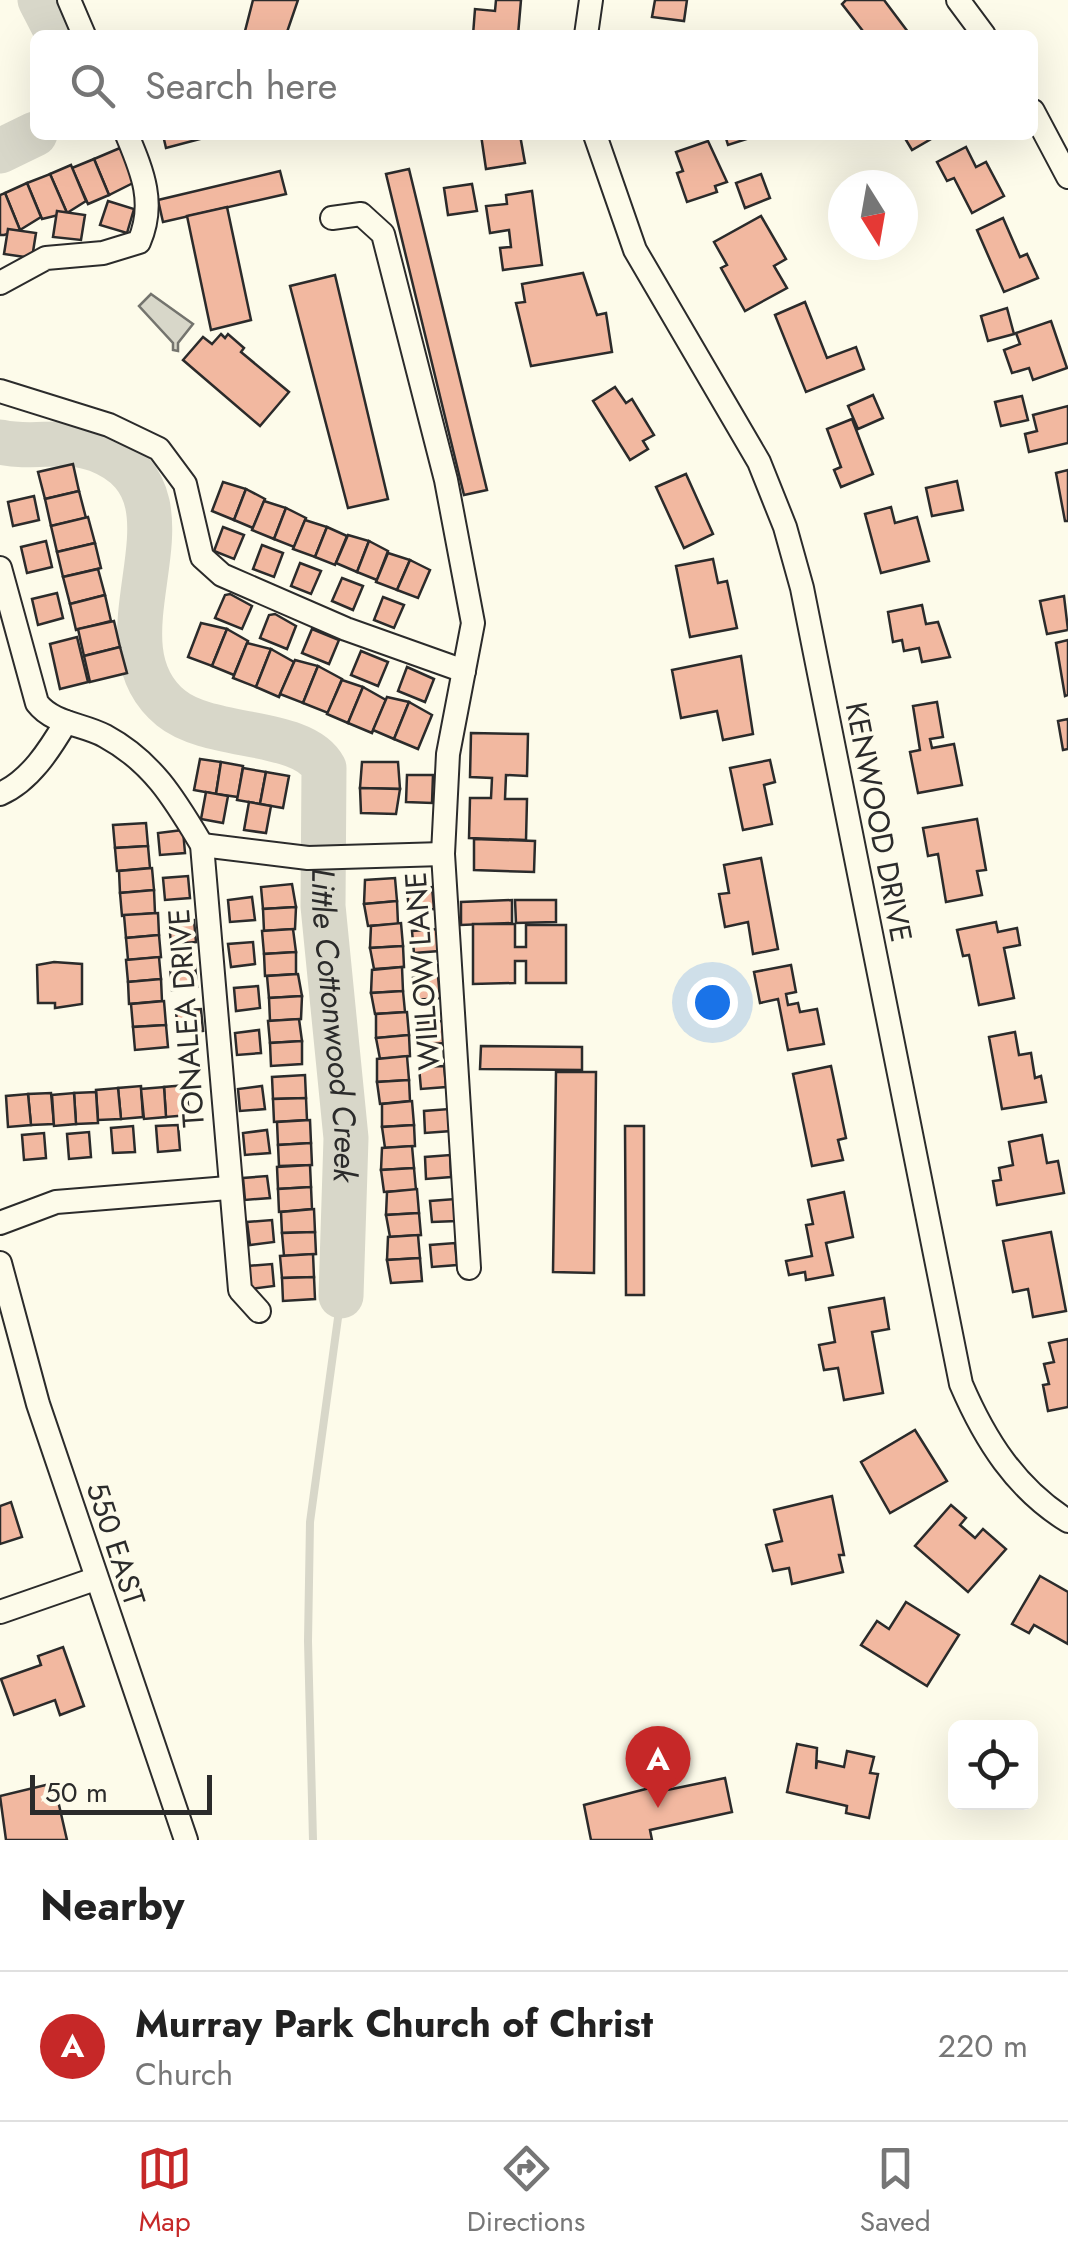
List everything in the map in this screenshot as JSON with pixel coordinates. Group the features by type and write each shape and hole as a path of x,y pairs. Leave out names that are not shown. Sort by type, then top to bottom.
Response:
{"street":[{"path":"69,0 82,30"},
{"path":"587,30 592,0"},
{"path":"958,0 980,30"},
{"path":"1038,120 1068,177"},
{"path":"0,283 46,258 103,253 139,242 146,225 148,187 129,140"},
{"name":"KENWOOD DRIVE","path":"598,140 635,250 759,462 785,527 802,588 961,1384 980,1430 1015,1477 1068,1521"},
{"name":"WILLOW LANE","path":"332,218 362,214 383,234 446,480 473,623 448,754 444,854 469,1268"},
{"path":"0,391 109,426 159,449 185,484 202,557 222,574 346,630 464,671"},
{"name":"TONALEA DRIVE","path":"0,568 37,703 45,714 106,736 150,768 168,788 202,845 228,1188 240,1290 259,1311"},
{"path":"0,794 46,755 66,722"},
{"path":"202,845 308,858 444,854"},
{"path":"0,1223 56,1202 228,1188"},
{"name":"550 EAST","path":"0,1264 38,1404 186,1840"},
{"path":"0,1612 96,1579"}],"shaded area":[{"path":"151,294 193,324 178,343 178,351 173,350 173,343 139,306"}],"building":[{"path":"253,0 298,0 288,30 245,30"},
{"path":"496,0 521,0 518,30 473,30 475,9 495,11"},
{"path":"655,0 687,0 684,21 652,17"},
{"path":"846,0 884,0 906,30 862,30 842,4"},
{"path":"164,140 196,140 166,148"},
{"path":"482,140 521,140 525,163 486,169"},
{"path":"906,140 929,140 912,150"},
{"path":"708,141 727,182 715,186 717,192 687,202 677,173 683,171 676,152"},
{"path":"966,147 976,167 986,162 1004,196 972,213 954,178 947,181 937,162"},
{"path":"120,148 135,182 109,195 94,159"},
{"path":"94,159 109,195 88,204 72,168"},
{"path":"71,165 86,201 67,213 50,174"},
{"path":"409,169 487,490 464,495 386,174"},
{"path":"280,171 286,194 163,222 158,200"},
{"path":"50,174 67,213 42,219 27,183"},
{"path":"761,174 770,198 745,208 736,183"},
{"path":"27,183 41,217 20,230 5,193"},
{"path":"472,184 477,211 448,215 444,188"},
{"path":"532,191 542,265 503,270 500,248 511,247 509,230 490,233 486,206 507,204 506,195"},
{"path":"5,193 20,230 0,235 0,195"},
{"path":"108,201 134,209 127,233 100,225"},
{"path":"227,207 251,320 211,330 187,216"},
{"path":"57,211 85,215 81,240 53,237"},
{"path":"761,216 786,259 774,266 787,288 745,311 721,268 727,265 714,242"},
{"path":"1003,218 1020,257 1027,254 1038,278 1004,292 977,230"},
{"path":"8,229 36,233 32,258 4,254"},
{"path":"583,273 597,315 606,313 612,352 531,366 516,303 525,302 522,284"},
{"path":"335,275 388,499 348,508 290,286"},
{"path":"805,302 827,358 856,347 864,369 806,392 775,315"},
{"path":"1007,308 1014,334 988,341 981,316"},
{"path":"1051,321 1067,368 1033,380 1029,368 1012,373 1004,350 1020,344 1016,333"},
{"path":"221,334 225,338 228,334 244,348 241,352 289,392 260,426 183,360 203,337 212,344"},
{"path":"615,387 626,403 632,399 654,435 643,441 648,449 630,460 593,401"},
{"path":"873,395 883,418 858,429 848,406"},
{"path":"1022,396 1028,420 1001,426 995,402"},
{"path":"1068,406 1068,443 1029,452 1025,434 1037,431 1033,415"},
{"path":"852,419 873,474 841,487 834,470 841,467 827,429"},
{"path":"73,464 79,491 45,499 38,472"},
{"path":"1068,470 1068,521 1065,521 1056,473"},
{"path":"686,474 713,534 684,548 656,487"},
{"path":"957,481 963,510 932,516 926,488"},
{"path":"223,482 246,489 234,520 212,511"},
{"path":"246,489 265,499 253,528 234,520"},
{"path":"79,491 86,518 51,526 45,499"},
{"path":"34,496 39,520 13,526 8,502"},
{"path":"264,501 286,508 274,539 252,530"},
{"path":"891,507 895,523 917,517 929,561 881,573 865,514"},
{"path":"286,508 306,518 294,547 274,539"},
{"path":"88,517 95,543 57,552 51,526"},
{"path":"305,520 327,527 315,557 293,549"},
{"path":"223,527 244,535 234,559 214,551"},
{"path":"327,527 347,536 335,565 315,557"},
{"path":"348,535 369,541 357,572 336,563"},
{"path":"46,541 52,567 27,573 21,547"},
{"path":"369,541 388,551 377,580 357,572"},
{"path":"95,543 101,568 63,577 57,552"},
{"path":"262,545 283,553 274,577 253,569"},
{"path":"388,553 410,560 397,590 376,582"},
{"path":"713,559 718,583 727,581 737,628 690,637 676,566"},
{"path":"410,560 430,570 418,598 397,590"},
{"path":"300,563 321,571 311,594 291,586"},
{"path":"98,569 105,595 70,604 63,577"},
{"path":"342,578 363,586 353,610 332,601"},
{"path":"57,593 63,618 38,625 32,599"},
{"path":"105,595 111,621 76,630 70,604"},
{"path":"225,595 252,606 242,629 215,618"},
{"path":"1064,596 1068,630 1047,634 1040,601"},
{"path":"383,597 404,605 394,628 374,620"},
{"path":"922,605 926,624 938,622 950,657 922,662 919,648 904,651 902,640 893,642 888,612"},
{"path":"275,614 296,626 287,649 260,638 269,615"},
{"path":"114,621 120,647 84,656 78,629"},
{"path":"201,623 227,629 212,666 188,657"},
{"path":"227,629 248,641 234,675 212,666"},
{"path":"312,629 339,640 329,664 302,653"},
{"path":"77,637 88,682 60,689 50,644"},
{"path":"1068,640 1068,695 1065,696 1056,643"},
{"path":"247,643 271,649 256,687 233,678"},
{"path":"120,647 127,673 90,682 84,656"},
{"path":"271,649 294,662 279,697 256,687"},
{"path":"361,651 388,662 378,686 351,675"},
{"path":"741,656 753,734 723,740 717,711 681,718 672,670"},
{"path":"295,660 318,666 303,703 280,694"},
{"path":"318,666 342,679 328,713 303,703"},
{"path":"407,667 434,679 425,702 398,691"},
{"path":"342,680 363,687 348,723 327,714"},
{"path":"363,687 386,700 372,733 348,723"},
{"path":"387,697 409,702 394,739 373,730"},
{"path":"409,702 432,715 418,749 394,739"},
{"path":"937,702 943,737 930,739 932,748 954,744 962,785 918,793 910,752 920,750 913,706"},
{"path":"1068,719 1068,749 1063,750 1058,721"},
{"path":"471,733 528,734 527,776 506,775 505,799 527,799 526,840 469,838 470,798 491,798 492,778 470,777"},
{"path":"200,759 221,762 216,794 194,790"},
{"path":"770,760 775,782 764,785 772,824 743,830 730,768"},
{"path":"221,762 243,766 238,797 216,794"},
{"path":"362,762 398,762 400,789 360,788"},
{"path":"243,768 266,772 260,804 237,800"},
{"path":"266,772 289,776 283,808 260,804"},
{"path":"407,775 433,775 432,803 406,802"},
{"path":"360,788 400,789 396,814 361,813"},
{"path":"206,792 228,796 223,823 201,819"},
{"path":"249,802 271,806 266,833 244,830"},
{"path":"977,819 986,870 977,871 982,895 946,902 938,854 928,856 923,828"},
{"path":"146,823 148,846 115,848 113,825"},
{"path":"183,830 185,853 160,855 158,833"},
{"path":"474,839 535,841 534,872 474,870"},
{"path":"148,846 150,868 117,871 115,848"},
{"path":"761,858 778,949 753,954 748,922 725,927 719,894 729,893 724,865"},
{"path":"152,868 154,890 120,893 119,871"},
{"path":"188,876 190,898 165,900 163,878"},
{"path":"395,878 397,901 364,904 365,880"},
{"path":"292,884 296,907 263,909 261,887"},
{"path":"432,887 434,909 409,911 407,889"},
{"path":"154,890 155,913 122,916 120,893"},
{"path":"252,897 255,920 230,922 228,900"},
{"path":"512,900 512,923 461,925 461,902"},
{"path":"515,900 556,900 556,922 516,923"},
{"path":"397,901 398,924 368,926 364,904"},
{"path":"296,907 295,929 264,931 263,909"},
{"path":"158,913 159,935 126,938 124,915"},
{"path":"194,920 196,942 171,944 169,922"},
{"path":"996,922 998,932 1017,928 1020,945 1004,948 1014,998 979,1005 969,955 963,956 957,930"},
{"path":"401,923 403,946 370,948 371,926"},
{"path":"473,924 515,924 515,947 526,947 526,925 566,925 566,983 526,983 526,961 515,961 515,983 473,984"},
{"path":"293,929 296,952 264,954 262,931"},
{"path":"438,929 439,951 414,953 412,931"},
{"path":"159,935 161,957 128,960 126,938"},
{"path":"253,942 255,964 231,967 228,944"},
{"path":"403,946 404,967 374,969 370,948"},
{"path":"296,952 296,974 265,976 264,954"},
{"path":"159,957 161,979 128,982 126,960"},
{"path":"82,964 82,1004 55,1008 55,1003 38,1003 37,965"},
{"path":"195,965 197,987 172,990 170,967"},
{"path":"791,965 796,992 786,994 788,1005 798,1003 800,1012 817,1009 824,1044 788,1050 778,999 760,1003 754,972"},
{"path":"402,967 403,991 371,993 372,970"},
{"path":"298,974 302,996 269,998 267,976"},
{"path":"438,976 440,998 415,1000 413,978"},
{"path":"161,979 162,1001 129,1004 128,982"},
{"path":"258,986 260,1008 236,1011 234,988"},
{"path":"403,991 405,1012 375,1014 371,993"},
{"path":"302,996 301,1019 270,1021 269,998"},
{"path":"164,1001 166,1025 133,1027 131,1004"},
{"path":"201,1009 203,1031 178,1034 176,1011"},
{"path":"407,1012 409,1035 376,1038 376,1014"},
{"path":"299,1019 302,1041 270,1043 268,1021"},
{"path":"443,1021 445,1043 420,1045 418,1023"},
{"path":"166,1025 168,1047 135,1050 133,1027"},
{"path":"259,1030 261,1053 237,1055 235,1033"},
{"path":"1015,1032 1019,1055 1031,1053 1035,1078 1041,1076 1046,1102 1002,1109 989,1037"},
{"path":"409,1035 410,1056 380,1059 376,1038"},
{"path":"302,1041 302,1064 271,1066 270,1043"},
{"path":"481,1046 582,1047 582,1070 480,1069"},
{"path":"407,1056 409,1080 377,1082 377,1059"},
{"path":"444,1066 446,1087 421,1089 419,1067"},
{"path":"831,1066 846,1138 838,1140 843,1160 812,1166 793,1074"},
{"path":"556,1072 596,1072 594,1273 553,1272"},
{"path":"305,1075 306,1098 273,1099 272,1077"},
{"path":"409,1080 410,1101 380,1104 377,1082"},
{"path":"186,1085 189,1115 166,1117 164,1087"},
{"path":"141,1086 143,1117 121,1119 118,1088"},
{"path":"262,1086 265,1109 240,1111 238,1089"},
{"path":"164,1087 166,1117 144,1119 141,1089"},
{"path":"118,1088 121,1119 98,1120 96,1090"},
{"path":"96,1092 98,1123 76,1124 74,1093"},
{"path":"51,1093 54,1124 31,1125 28,1094"},
{"path":"74,1093 76,1124 54,1126 52,1095"},
{"path":"28,1094 31,1125 8,1127 6,1096"},
{"path":"306,1098 307,1120 274,1122 273,1099"},
{"path":"412,1101 414,1125 382,1127 382,1104"},
{"path":"449,1109 451,1131 425,1133 424,1111"},
{"path":"310,1120 311,1143 278,1145 277,1122"},
{"path":"178,1125 180,1150 158,1152 156,1126"},
{"path":"414,1125 415,1146 385,1148 382,1127"},
{"path":"133,1126 135,1152 113,1153 111,1128"},
{"path":"625,1126 644,1126 644,1295 626,1295"},
{"path":"267,1130 270,1153 245,1155 243,1133"},
{"path":"89,1132 91,1157 69,1159 67,1134"},
{"path":"44,1133 46,1158 24,1160 22,1135"},
{"path":"1042,1135 1047,1163 1058,1161 1064,1193 997,1205 993,1181 1001,1180 999,1168 1013,1165 1009,1142"},
{"path":"311,1143 312,1165 279,1166 278,1145"},
{"path":"412,1146 414,1168 381,1170 382,1148"},
{"path":"450,1155 451,1177 426,1179 425,1157"},
{"path":"310,1165 311,1187 278,1189 277,1167"},
{"path":"414,1168 416,1190 384,1192 381,1170"},
{"path":"267,1176 270,1198 245,1200 243,1178"},
{"path":"311,1187 312,1209 279,1212 278,1189"},
{"path":"417,1189 419,1213 386,1215 387,1192"},
{"path":"844,1192 853,1237 826,1243 833,1275 806,1280 805,1272 789,1275 786,1261 812,1256 806,1225 813,1224 808,1200"},
{"path":"455,1199 457,1221 432,1222 430,1201"},
{"path":"314,1209 315,1232 282,1233 281,1212"},
{"path":"419,1213 421,1235 390,1237 386,1215"},
{"path":"272,1220 274,1242 250,1245 247,1222"},
{"path":"315,1232 316,1254 284,1256 282,1233"},
{"path":"1051,1232 1066,1311 1033,1317 1028,1289 1013,1292 1003,1241"},
{"path":"418,1235 420,1258 387,1260 388,1237"},
{"path":"455,1243 457,1265 432,1267 430,1245"},
{"path":"313,1254 314,1277 282,1278 280,1256"},
{"path":"420,1258 422,1281 391,1283 387,1260"},
{"path":"272,1264 274,1286 249,1289 247,1266"},
{"path":"314,1277 315,1299 283,1301 282,1278"},
{"path":"884,1298 889,1329 872,1332 883,1393 844,1400 838,1368 824,1370 819,1345 835,1342 829,1308"},
{"path":"1068,1339 1068,1407 1048,1411 1043,1385 1049,1384 1044,1364 1054,1362 1049,1343"},
{"path":"915,1430 947,1481 890,1513 861,1462"},
{"path":"832,1496 844,1555 839,1555 843,1572 792,1584 789,1568 773,1571 766,1545 782,1541 774,1510"},
{"path":"11,1502 22,1537 0,1544 0,1506"},
{"path":"951,1505 966,1518 960,1525 975,1538 983,1529 1006,1549 968,1592 915,1546"},
{"path":"1040,1576 1068,1592 1068,1644 1034,1625 1029,1633 1012,1624"},
{"path":"906,1602 959,1635 927,1686 861,1645 877,1621 889,1629"},
{"path":"63,1647 84,1706 60,1715 55,1700 14,1715 1,1679 41,1665 38,1656"},
{"path":"797,1744 817,1748 816,1769 817,1761 844,1767 847,1751 874,1757 870,1773 878,1774 869,1818 846,1813 847,1806 787,1792"},
{"path":"725,1778 732,1812 650,1830 652,1840 591,1840 584,1805 665,1784 667,1790"},
{"path":"54,1783 67,1840 6,1840 0,1796"}],"waterway":[{"name":"Little Cottonwood Creek","path":"40,0 55,30"},
{"name":"Little Cottonwood Creek","path":"0,151 30,136"},
{"name":"Little Cottonwood Creek","path":"0,442 86,446 131,471 146,500 150,534 140,645 148,679 171,708 188,718 297,746 313,755 324,768 323,906 346,1138 341,1296"},
{"name":"Little Cottonwood Creek","path":"313,1840 308,1641 310,1522 341,1296"}],"place":[{"name":"Murray Park Church of Christ","path":"658,1808"}]}
